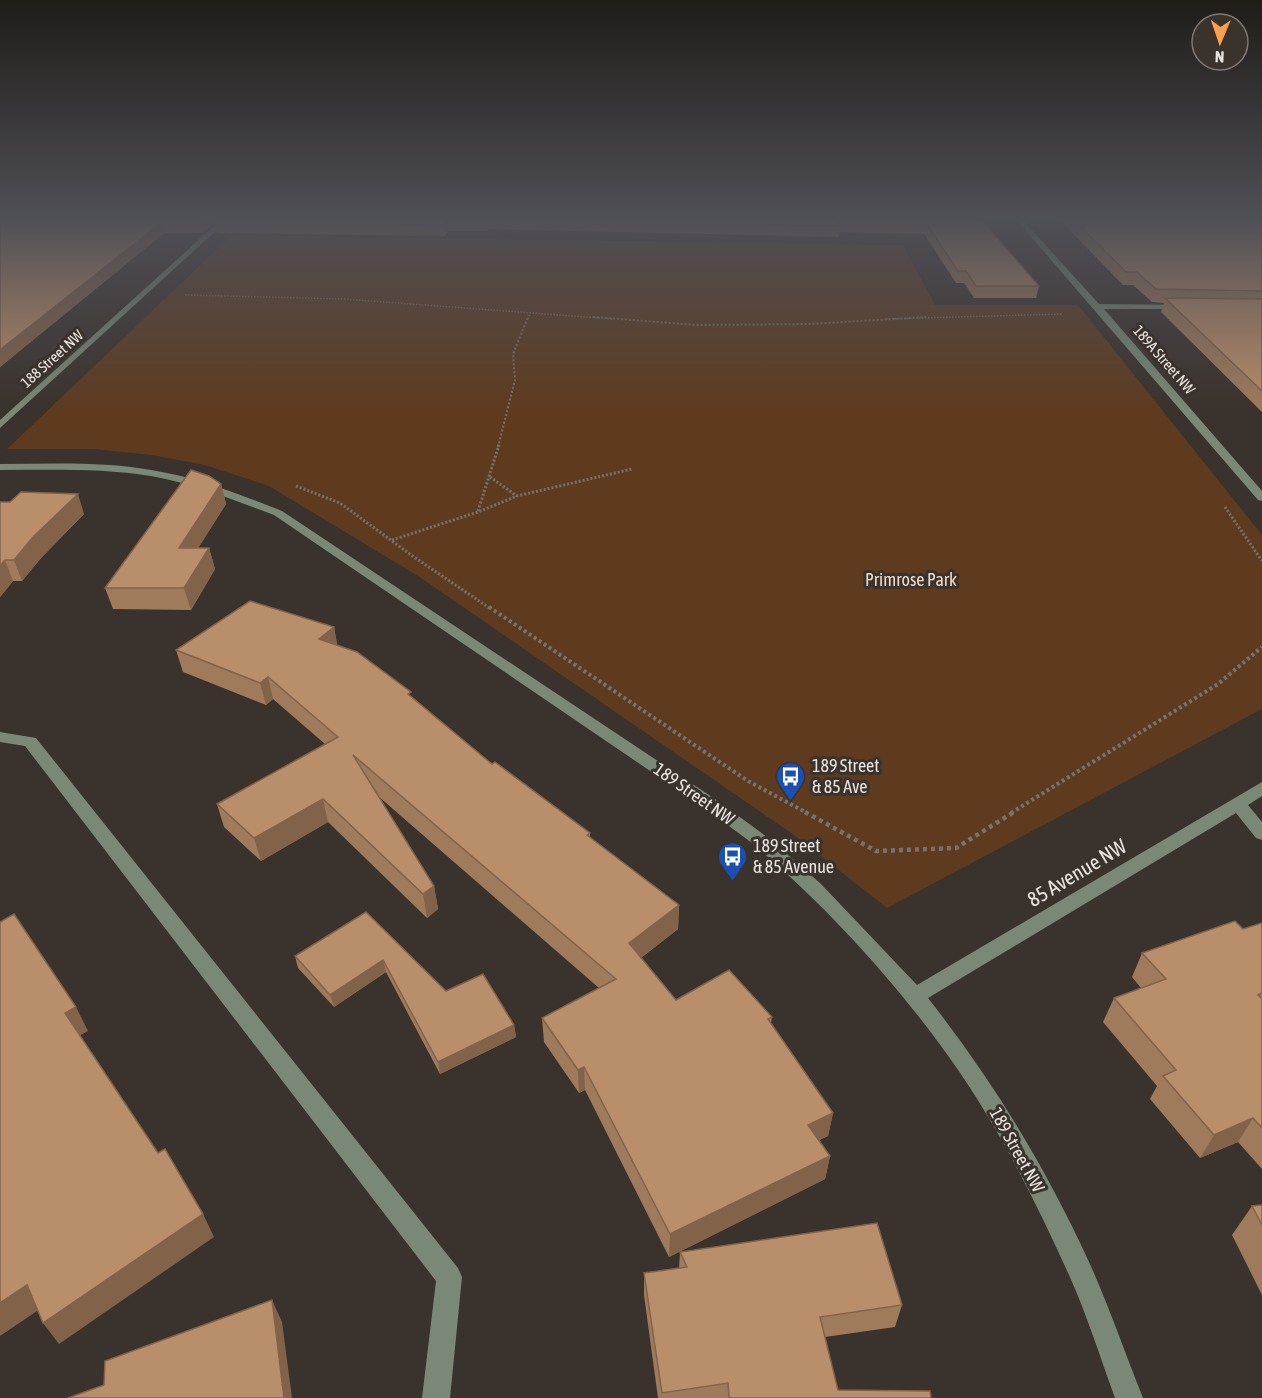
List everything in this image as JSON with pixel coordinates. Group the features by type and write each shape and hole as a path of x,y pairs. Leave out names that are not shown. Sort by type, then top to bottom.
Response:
{"street":[{"name":"188 Street NW","path":"0,425 156,282"},
{"name":"189A Street NW","path":"1076,282 1262,498"},
{"path":"1097,306 1191,307"},
{"name":"189 Street NW","path":"0,467 100,468 151,473 211,488 278,513 712,805 765,844 815,889 915,996 958,1052 999,1116 1040,1190 1080,1271 1129,1398"},
{"path":"0,737 30,742 449,1277 436,1398"},
{"name":"85 Avenue NW","path":"915,996 1262,788"},
{"path":"1238,804 1262,834"}],"path":[{"path":"143,294 344,299 697,325 811,324 934,316 1069,314"},
{"path":"478,512 490,477 515,380 513,354 530,314"},
{"path":"391,540 478,512 517,496 632,469"},
{"path":"490,477 517,496"},
{"path":"296,486 340,503 391,540 748,781 876,851 956,848 1218,684 1262,647"}],"green space":[{"name":"Primrose Park","path":"182,282 923,282 935,305 1078,305 1262,535 1262,709 887,908 794,835 418,576 269,486 205,465 152,455 93,449 7,449"}],"building":[{"path":"0,282 86,282 0,350"},
{"path":"973,282 1036,282 1039,286 976,286"},
{"path":"1148,282 1262,282 1262,291 1156,289"},
{"path":"1165,298 1262,299 1262,391"},
{"path":"191,470 209,476 221,484 179,548 209,548 184,588 105,588"},
{"path":"21,492 78,494 33,537 14,560 5,560 0,566 0,502 10,502"},
{"path":"250,601 334,627 319,639 357,652 411,692 408,694 492,764 495,762 590,833 587,835 679,905 629,943 676,1000 729,970 772,1017 768,1019 833,1113 808,1125 830,1156 670,1234 584,1067 578,1070 542,1018 616,979 353,755 434,886 423,894 323,799 254,838 217,804 338,737 268,677 260,683 176,650"},
{"path":"366,912 446,991 483,974 514,1025 438,1062 383,960 330,995 295,956"},
{"path":"14,914 76,1007 65,1013 158,1153 165,1149 203,1214 43,1323 27,1285 0,1303 0,922"},
{"path":"1235,921 1243,929 1262,923 1262,993 1258,995 1262,999 1262,1128 1253,1118 1214,1135 1163,1076 1176,1070 1114,998 1166,979 1142,953"},
{"path":"1262,1205 1262,1225 1252,1206"},
{"path":"877,1223 902,1305 820,1317 838,1390 930,1391 931,1398 729,1398 728,1383 662,1393 644,1273 687,1267 680,1252"},
{"path":"272,1300 284,1398 68,1398 104,1385 105,1361"}],"place":[{"name":"189 Street & 85 Ave","path":"791,802"},
{"name":"189 Street & 85 Avenue","path":"732,882"}]}
